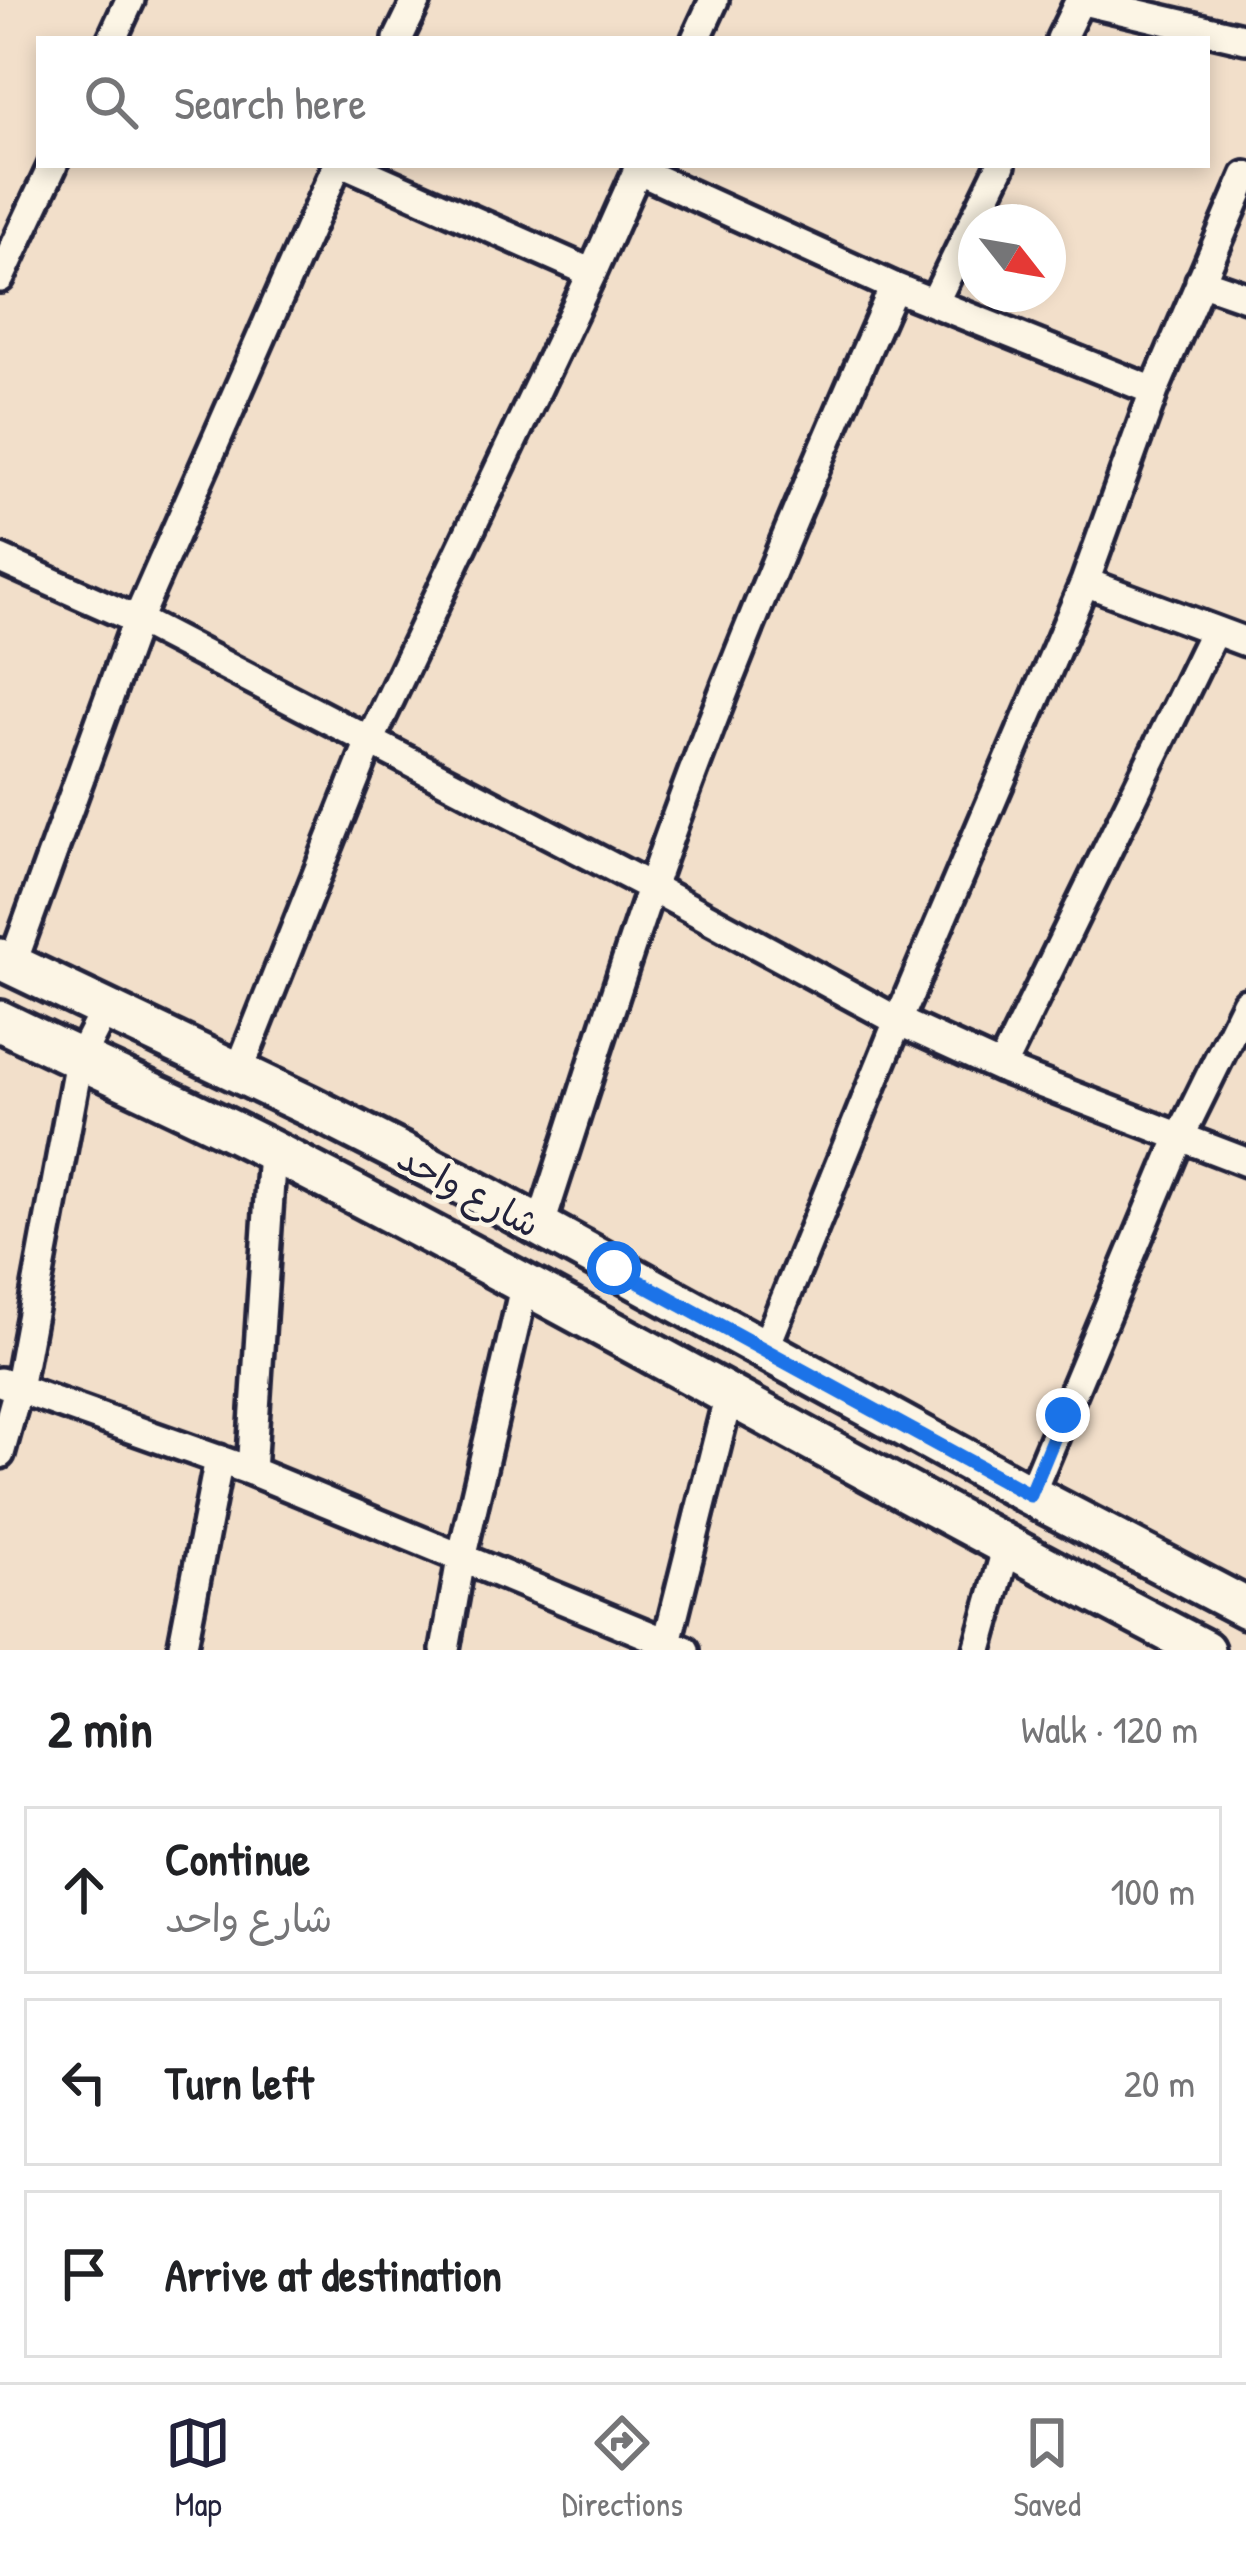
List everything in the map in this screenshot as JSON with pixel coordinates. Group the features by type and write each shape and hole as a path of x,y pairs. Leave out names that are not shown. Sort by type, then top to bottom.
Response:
{"street":[{"path":"113,36 130,0"},
{"path":"399,36 417,0"},
{"path":"697,36 714,0"},
{"path":"1062,36 1080,0 1246,39"},
{"path":"4,262 51,168"},
{"path":"6,962 136,620 336,168"},
{"path":"355,168 592,273"},
{"path":"238,1072 370,741 639,168 894,287 1154,391"},
{"path":"934,303 999,168"},
{"path":"764,1351 1085,582 1154,391 1246,176"},
{"path":"1200,281 1246,298"},
{"path":"540,1226 651,887 739,653 894,287"},
{"path":"0,560 136,620 898,1021 1001,1068 1246,1162"},
{"path":"1085,582 1246,642"},
{"path":"1001,1068 1214,631"},
{"name":"شارع واحد","path":"6,962 466,1186 1246,1608"},
{"path":"1030,1495 1180,1137 1246,1003"},
{"path":"0,1454 9,1385 79,1060 105,1009"},
{"name":"شارع واحد","path":"0,1021 272,1151 525,1283 1204,1650"},
{"path":"250,1471 272,1151"},
{"path":"445,1650 461,1558 525,1283"},
{"path":"9,1385 250,1471 672,1648 729,1395"},
{"path":"182,1650 219,1459"},
{"path":"978,1650 1007,1546"},
{"path":"1120,1606 1153,1559"}],"route":[{"path":"614,1268 1030,1495 1063,1415"}]}
